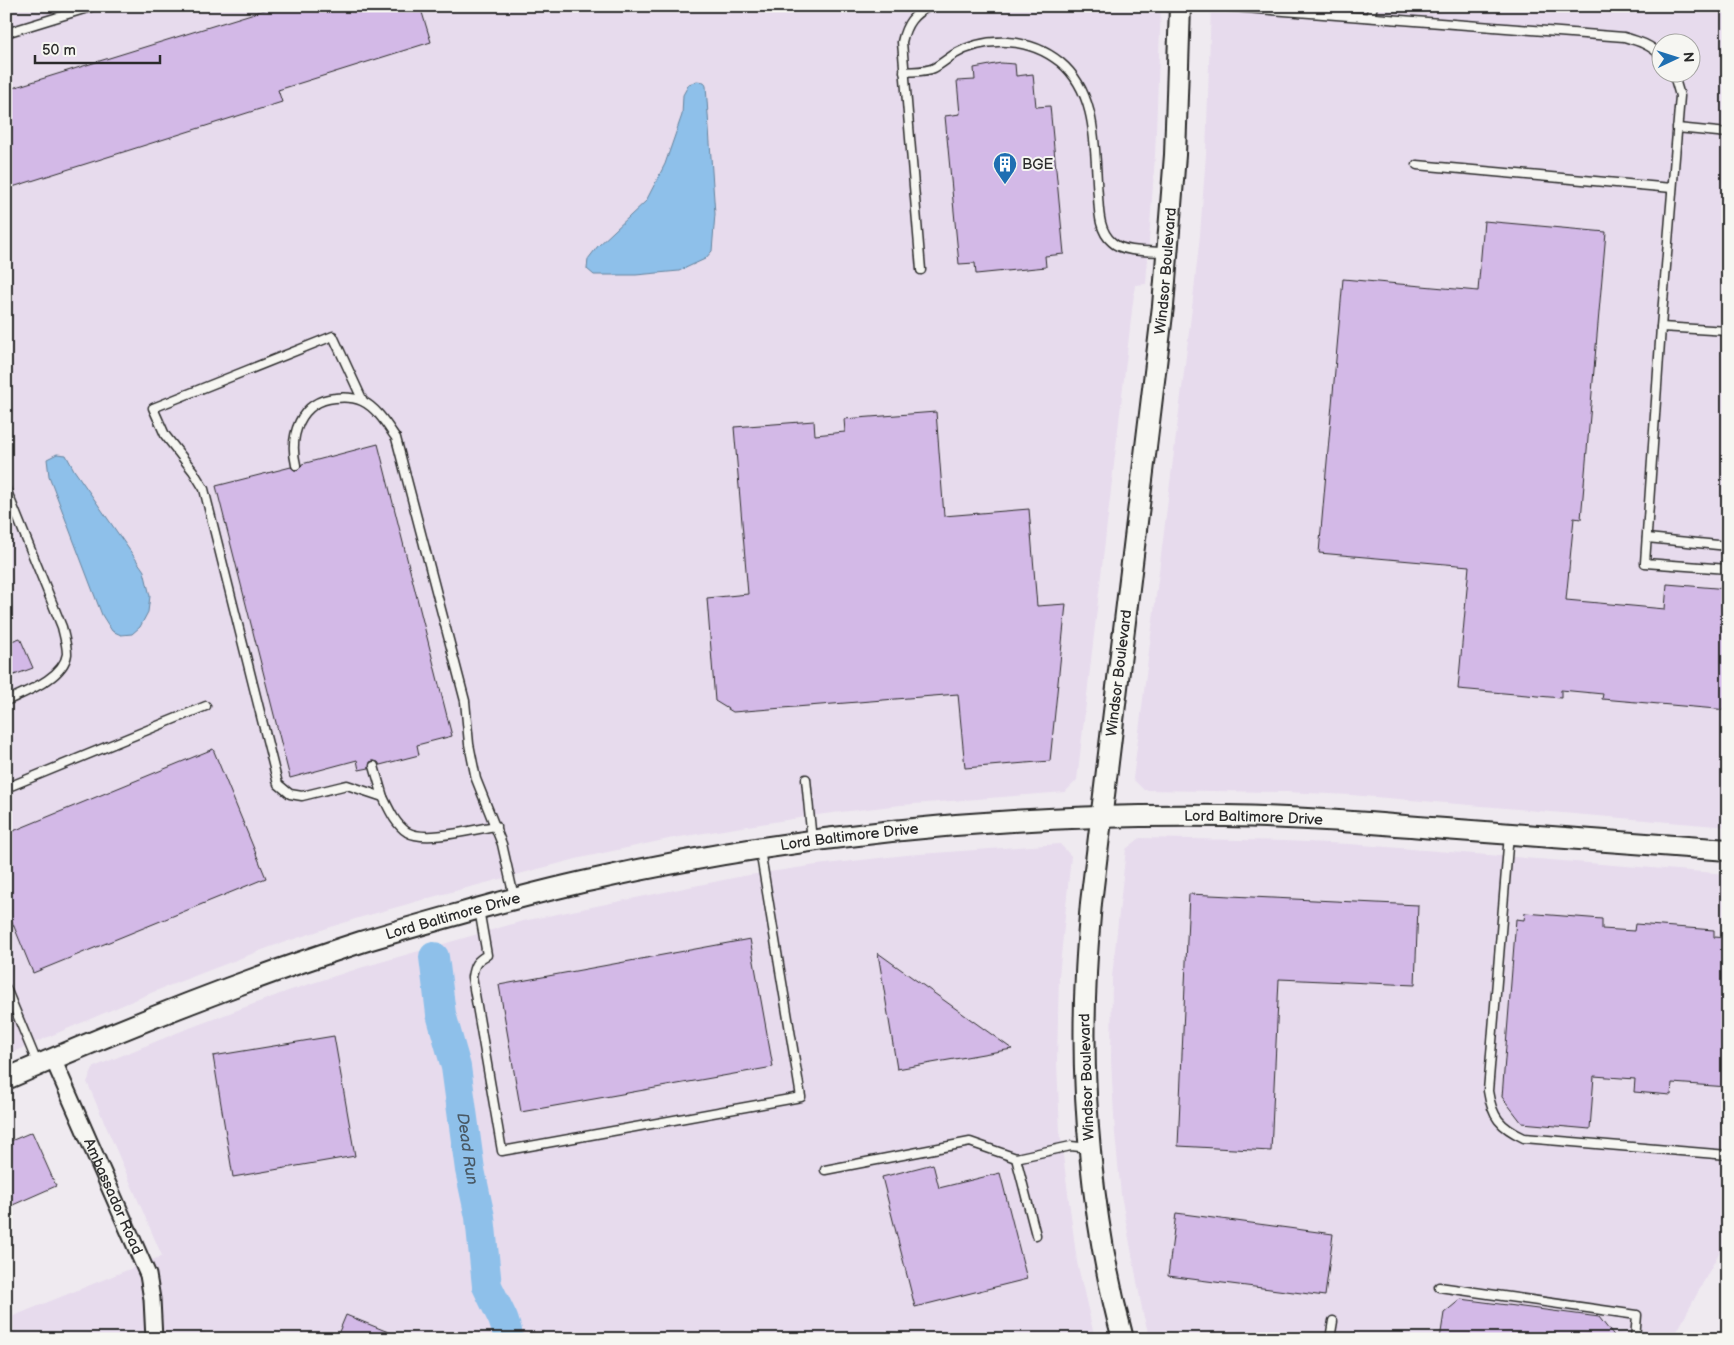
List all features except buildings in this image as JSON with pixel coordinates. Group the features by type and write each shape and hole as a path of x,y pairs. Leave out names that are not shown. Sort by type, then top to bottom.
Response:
{"main road":[{"name":"Windsor Boulevard","path":"1119,1338 1089,1148 1084,1060 1086,975 1091,903 1163,306 1175,155 1180,6"},
{"name":"Lord Baltimore Drive","path":"6,1079 170,1010 364,941 588,880 760,848 812,841 988,822 1221,816 1285,818 1728,850"}],"street":[{"name":"Ambassador Road","path":"45,1062 148,1276 152,1299 154,1339"}],"lane":[{"path":"6,33 94,6"},
{"path":"921,270 902,42 904,30 912,18 930,6"},
{"path":"1219,6 1370,16 1624,37 1642,42 1652,48"},
{"path":"1370,16 1373,6"},
{"path":"904,72 932,69 970,46 987,42 1009,42 1030,46 1049,54 1072,74 1087,100 1092,125 1099,217 1104,232 1112,242 1121,248 1167,252"},
{"path":"1675,82 1680,96 1661,327 1645,563 1728,569"},
{"path":"1677,128 1728,133"},
{"path":"1417,165 1672,188"},
{"path":"1661,327 1728,331"},
{"path":"363,402 333,336 153,408 165,434 204,489 278,784 290,794 302,796 347,785 383,796"},
{"path":"296,465 293,453 294,436 300,419 311,406 328,399 346,397 363,402 381,416 396,438 464,701 469,744 476,780 502,844 514,899"},
{"path":"6,489 62,627 67,656 62,667 52,677 6,702"},
{"path":"1647,538 1728,546"},
{"path":"6,788 206,706"},
{"path":"374,766 383,796 394,819 407,832 425,837 496,826"},
{"path":"806,779 812,841"},
{"path":"1509,834 1488,1091 1490,1106 1496,1119 1511,1132 1524,1138 1728,1155"},
{"path":"478,909 487,955 477,960 473,966 472,977 502,1151 801,1097 760,848"},
{"path":"6,988 45,1062"},
{"path":"825,1170 970,1142 1016,1158 1071,1146 1089,1148"},
{"path":"1016,1158 1036,1235"},
{"path":"1439,1287 1637,1315 1635,1339"},
{"path":"1330,1339 1333,1321"}],"shaded area":[{"path":"6,6 1161,6 1155,156 1146,284 1135,285 1077,780 1065,792 901,805 824,814 673,838 580,858 355,919 270,947 158,990 6,1055"},
{"path":"1211,6 1728,6 1728,827 1351,795 1144,790 1133,779 1200,235 1206,154"},
{"path":"1140,838 1349,844 1728,874 1728,1236 1673,1339 1150,1339 1143,1314 1121,1195 1111,1061 1112,977 1126,849"},
{"path":"1060,844 1071,856 1059,976 1057,1062 1060,1132 1077,1262 1095,1339 6,1339 6,1319 162,1256 87,1082 94,1067 179,1032 288,991 523,921 743,876 817,865 906,855"}],"water":[{"path":"697,81 704,82 706,86 715,214 712,251 705,259 679,271 636,275 594,275 587,269 588,259 598,246 646,201 665,164 682,115 683,95 689,84"},
{"path":"57,454 66,455 74,470 144,571 150,596 148,612 140,627 132,634 121,635 112,631 102,615 49,476 47,459"}],"waterway":[{"name":"Dead Run","path":"434,957 441,1014 456,1067 470,1170 480,1217 487,1286 503,1319 508,1339"}],"place":[{"name":"BGE","path":"1005,185"}]}
